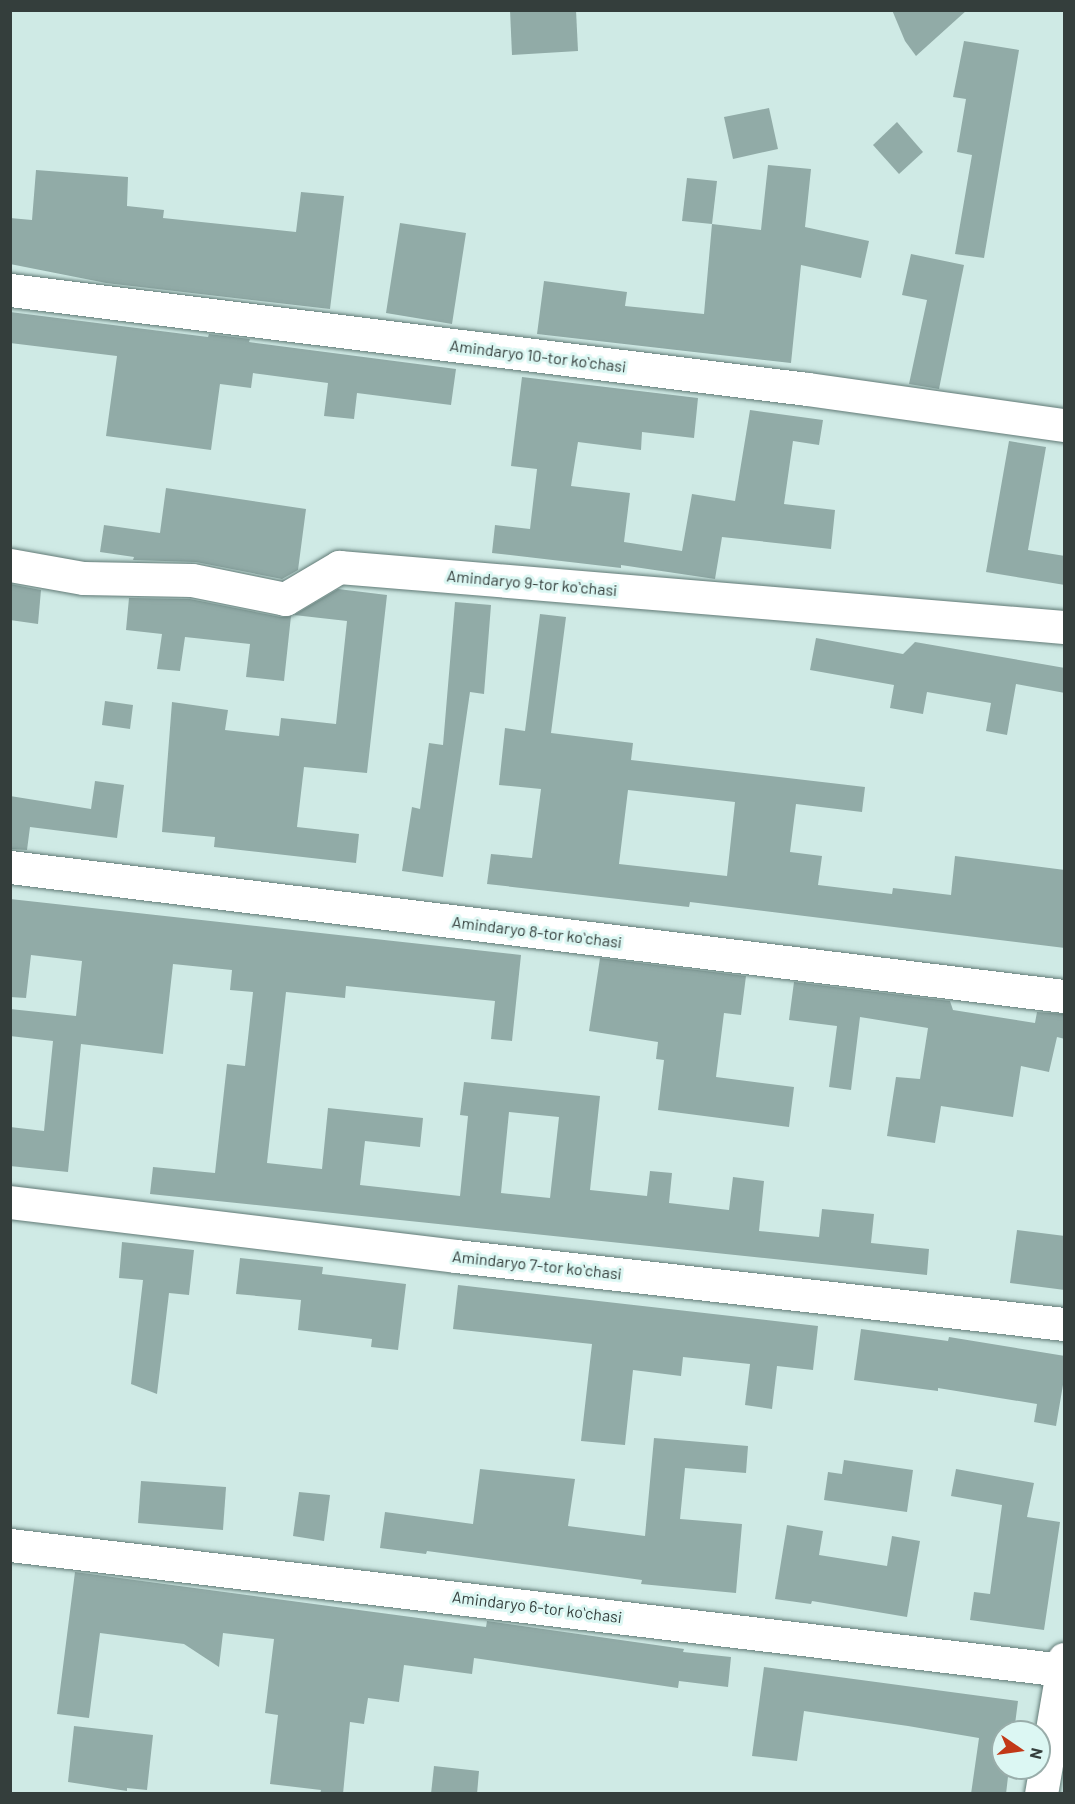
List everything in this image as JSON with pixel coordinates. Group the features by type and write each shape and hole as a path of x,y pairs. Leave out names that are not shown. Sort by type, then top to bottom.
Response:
{"street":[{"name":"Amindaryo 10-tor koʻchasi","path":"10,290 807,389 1065,425"},
{"name":"Amindaryo 9-tor koʻchasi","path":"10,565 83,578 192,580 285,599 339,567 1065,627"},
{"name":"Amindaryo 8-tor koʻchasi","path":"10,867 1065,996"},
{"name":"Amindaryo 7-tor koʻchasi","path":"10,1202 432,1253 1065,1324"},
{"name":"Amindaryo 6-tor koʻchasi","path":"10,1545 1064,1664"},
{"path":"1041,1794 1056,1759 1064,1664"}],"building":[{"path":"510,10 576,10 578,51 512,55"},
{"path":"892,10 967,10 916,56 905,41"},
{"path":"964,41 1019,50 984,258 955,254 972,155 957,152 966,99 953,97"},
{"path":"769,108 778,149 733,159 724,117"},
{"path":"897,122 923,152 899,174 873,145"},
{"path":"768,165 811,169 805,227 869,241 861,278 801,265 791,363 537,334 544,281 627,292 625,306 704,314 712,224 761,230"},
{"path":"36,170 128,177 127,206 164,210 163,218 296,232 301,192 344,196 330,309 106,283 10,264 10,218 32,220"},
{"path":"687,178 717,181 712,224 682,221"},
{"path":"400,223 466,233 452,324 386,313"},
{"path":"911,254 964,265 939,389 909,384 927,300 902,295"},
{"path":"10,312 208,337 209,334 250,339 249,342 456,369 451,405 357,393 354,419 324,416 328,383 253,373 251,388 220,384 211,450 106,436 117,356 10,343"},
{"path":"522,377 698,398 694,438 642,432 641,450 578,442 571,486 630,493 624,542 682,551 692,494 735,501 750,410 823,420 819,445 793,441 784,504 835,510 831,549 722,537 715,579 621,565 621,568 492,553 495,525 530,529 537,469 511,466"},
{"path":"1009,441 1046,447 1028,550 1065,556 1065,585 986,572"},
{"path":"166,488 306,509 298,570 282,579 196,562 133,560 134,557 100,552 104,525 160,533"},
{"path":"10,584 41,590 38,624 10,620"},
{"path":"338,589 387,595 367,773 304,767 297,827 359,834 356,863 214,847 215,837 162,832 172,702 228,710 225,730 279,736 281,718 336,724 347,621 294,615"},
{"path":"129,598 190,599 281,617 291,616 284,681 246,677 250,644 185,637 180,671 157,669 162,634 126,630"},
{"path":"455,602 491,605 484,694 470,692 443,877 402,871 412,807 420,809 429,743 443,745"},
{"path":"540,614 566,617 551,733 633,743 631,760 865,787 862,812 796,804 790,852 822,856 818,885 892,894 893,888 951,895 955,856 1065,870 1065,948 690,902 689,907 487,884 491,854 532,858 541,789 499,785 505,728 525,731","holes":["628,790 735,802 727,876 619,864"]},
{"path":"816,638 903,654 915,642 1065,668 1065,693 1016,684 1007,735 986,731 991,703 927,692 923,714 890,708 894,685 810,670"},
{"path":"105,701 133,705 130,729 102,725"},
{"path":"95,781 124,785 117,838 30,827 27,850 10,849 10,796 91,809"},
{"path":"10,899 521,955 512,1041 491,1039 495,1001 346,986 345,998 286,992 267,1163 322,1169 328,1108 423,1118 420,1147 365,1141 360,1185 460,1196 468,1116 460,1115 464,1082 600,1096 590,1190 647,1196 650,1171 672,1173 669,1203 729,1210 733,1177 764,1181 759,1231 819,1237 822,1209 874,1214 871,1243 929,1249 927,1275 150,1194 153,1167 215,1173 227,1064 245,1066 253,992 230,990 232,970 173,964 163,1054 81,1044 68,1172 10,1166 10,1127 44,1131 53,1041 10,1036 10,1009 76,1016 82,961 31,955 26,998 10,997","holes":["509,1112 559,1117 550,1198 501,1193"]},
{"path":"600,958 746,976 741,1015 724,1013 716,1077 794,1087 789,1127 658,1110 664,1060 656,1059 658,1042 589,1031"},
{"path":"794,982 950,1001 953,1010 1035,1023 1037,1012 1065,1014 1065,1039 1057,1037 1049,1072 1021,1066 1013,1117 941,1106 935,1143 887,1136 896,1077 920,1079 928,1028 860,1017 851,1090 829,1087 837,1026 789,1020"},
{"path":"1017,1230 1065,1236 1065,1290 1010,1283"},
{"path":"122,1242 194,1250 189,1295 169,1293 157,1394 131,1384 143,1280 119,1278"},
{"path":"240,1258 323,1267 322,1274 406,1284 398,1350 371,1347 372,1339 298,1330 301,1300 236,1294"},
{"path":"458,1285 818,1326 813,1370 777,1366 772,1409 745,1405 750,1364 683,1357 681,1376 633,1370 625,1445 581,1441 592,1344 453,1329"},
{"path":"861,1329 948,1341 949,1337 1065,1356 1065,1373 1056,1426 1034,1422 1037,1404 938,1388 938,1391 854,1380"},
{"path":"654,1438 748,1446 746,1473 685,1468 680,1519 742,1524 736,1593 641,1584 642,1580 427,1551 426,1554 380,1548 385,1512 473,1524 480,1469 575,1479 568,1526 645,1536"},
{"path":"844,1460 913,1470 907,1512 824,1500 828,1472 842,1474"},
{"path":"956,1469 1034,1483 1027,1517 1060,1522 1044,1630 970,1620 974,1592 990,1594 1002,1505 951,1496"},
{"path":"141,1481 226,1487 223,1530 138,1523"},
{"path":"299,1492 330,1495 324,1541 293,1536"},
{"path":"787,1525 823,1531 819,1555 887,1566 892,1536 920,1541 907,1617 812,1601 811,1604 775,1599"},
{"path":"75,1572 486,1627 487,1621 684,1649 683,1652 731,1657 728,1687 679,1681 678,1688 474,1658 472,1674 404,1665 399,1702 368,1698 364,1724 350,1722 343,1794 320,1794 321,1790 270,1784 278,1715 265,1713 274,1639 223,1633 219,1667 184,1644 100,1633 89,1718 57,1714"},
{"path":"764,1667 1018,1701 1016,1720 991,1720 991,1780 1008,1780 1006,1794 971,1794 979,1738 908,1726 804,1711 797,1761 752,1756"},
{"path":"74,1726 153,1735 147,1790 127,1788 127,1791 68,1782"},
{"path":"434,1766 479,1771 477,1794 431,1794"}]}
